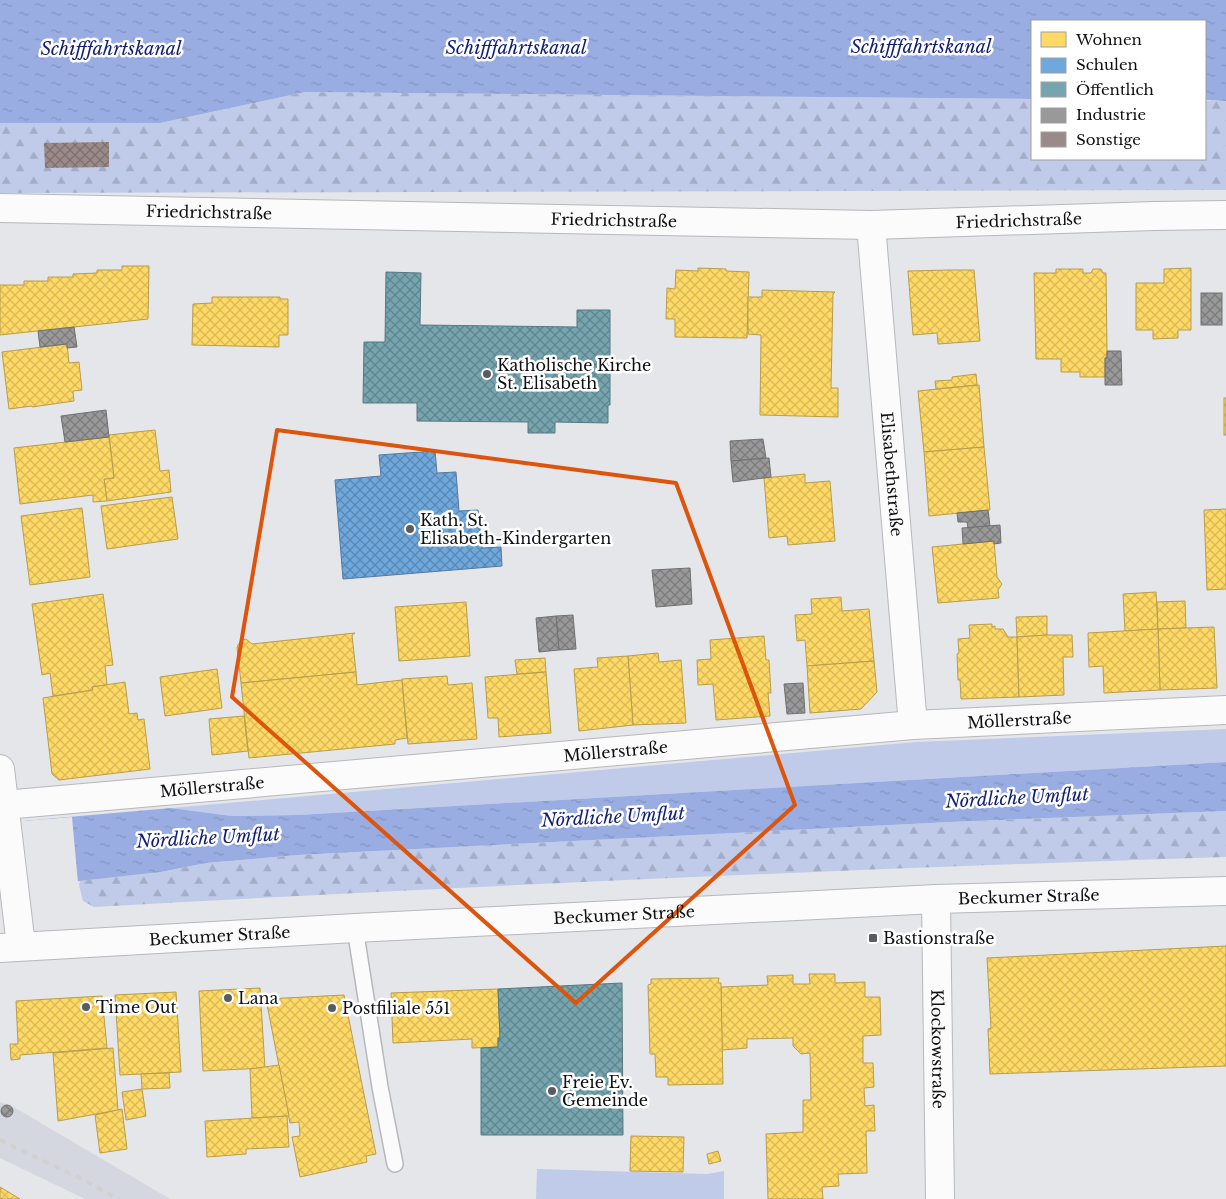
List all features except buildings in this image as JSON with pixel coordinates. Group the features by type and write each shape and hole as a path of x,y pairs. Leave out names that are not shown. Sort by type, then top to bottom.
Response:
{"street":[{"name":"Friedrichstraße","path":"0,208 871,225 1226,215"},
{"name":"Elisabethstraße","path":"871,225 913,725"},
{"name":"Möllerstraße","path":"5,813 913,725 1226,710"},
{"path":"0,769 15,890 11,947"},
{"name":"Beckumer Straße","path":"11,947 936,899 1226,891"},
{"name":"Klockowstraße","path":"936,899 940,1199"}],"lane":[{"path":"355,928 380,1087 395,1164"}],"highlighted area":[{"path":"277,430 676,483 795,805 576,1003 232,697"}],"shaded area":[{"path":"0,1102 12,1106 170,1199 85,1199 0,1158"}],"green space":[{"path":"305,92 1031,99 1031,160 1206,160 1206,101 1226,101 1226,190 0,193 0,123 160,123"},
{"path":"1226,729 1226,762 297,815 232,816 171,808 916,742"},
{"path":"1226,811 1226,857 660,879 94,907 83,901 79,885 80,881 161,872 206,863 298,855 950,822"},
{"path":"537,1169 707,1174 724,1171 724,1199 536,1199"}],"water":[{"name":"Schifffahrtskanal","path":"0,0 1226,0 1226,101 1206,100 1206,20 1031,20 1031,99 305,92 160,123 0,123"},
{"name":"Nördliche Umflut","path":"1226,762 1226,811 950,822 298,855 206,863 161,872 80,881 0,885 0,823 171,808 232,816 297,815"}],"pier":[{"path":"72,817 78,883 0,887 0,823"}],"railway":[{"path":"0,1140 119,1199"}],"place":[{"name":"Katholische Kirche St. Elisabeth","path":"487,374"},
{"name":"Kath. St. Elisabeth-Kindergarten","path":"410,529"},
{"name":"Bastionstraße","path":"873,938"},
{"name":"Lana","path":"228,998"},
{"name":"Time Out","path":"86,1007"},
{"name":"Postfiliale 551","path":"332,1008"},
{"name":"Freie Ev. Gemeinde","path":"552,1091"}]}
